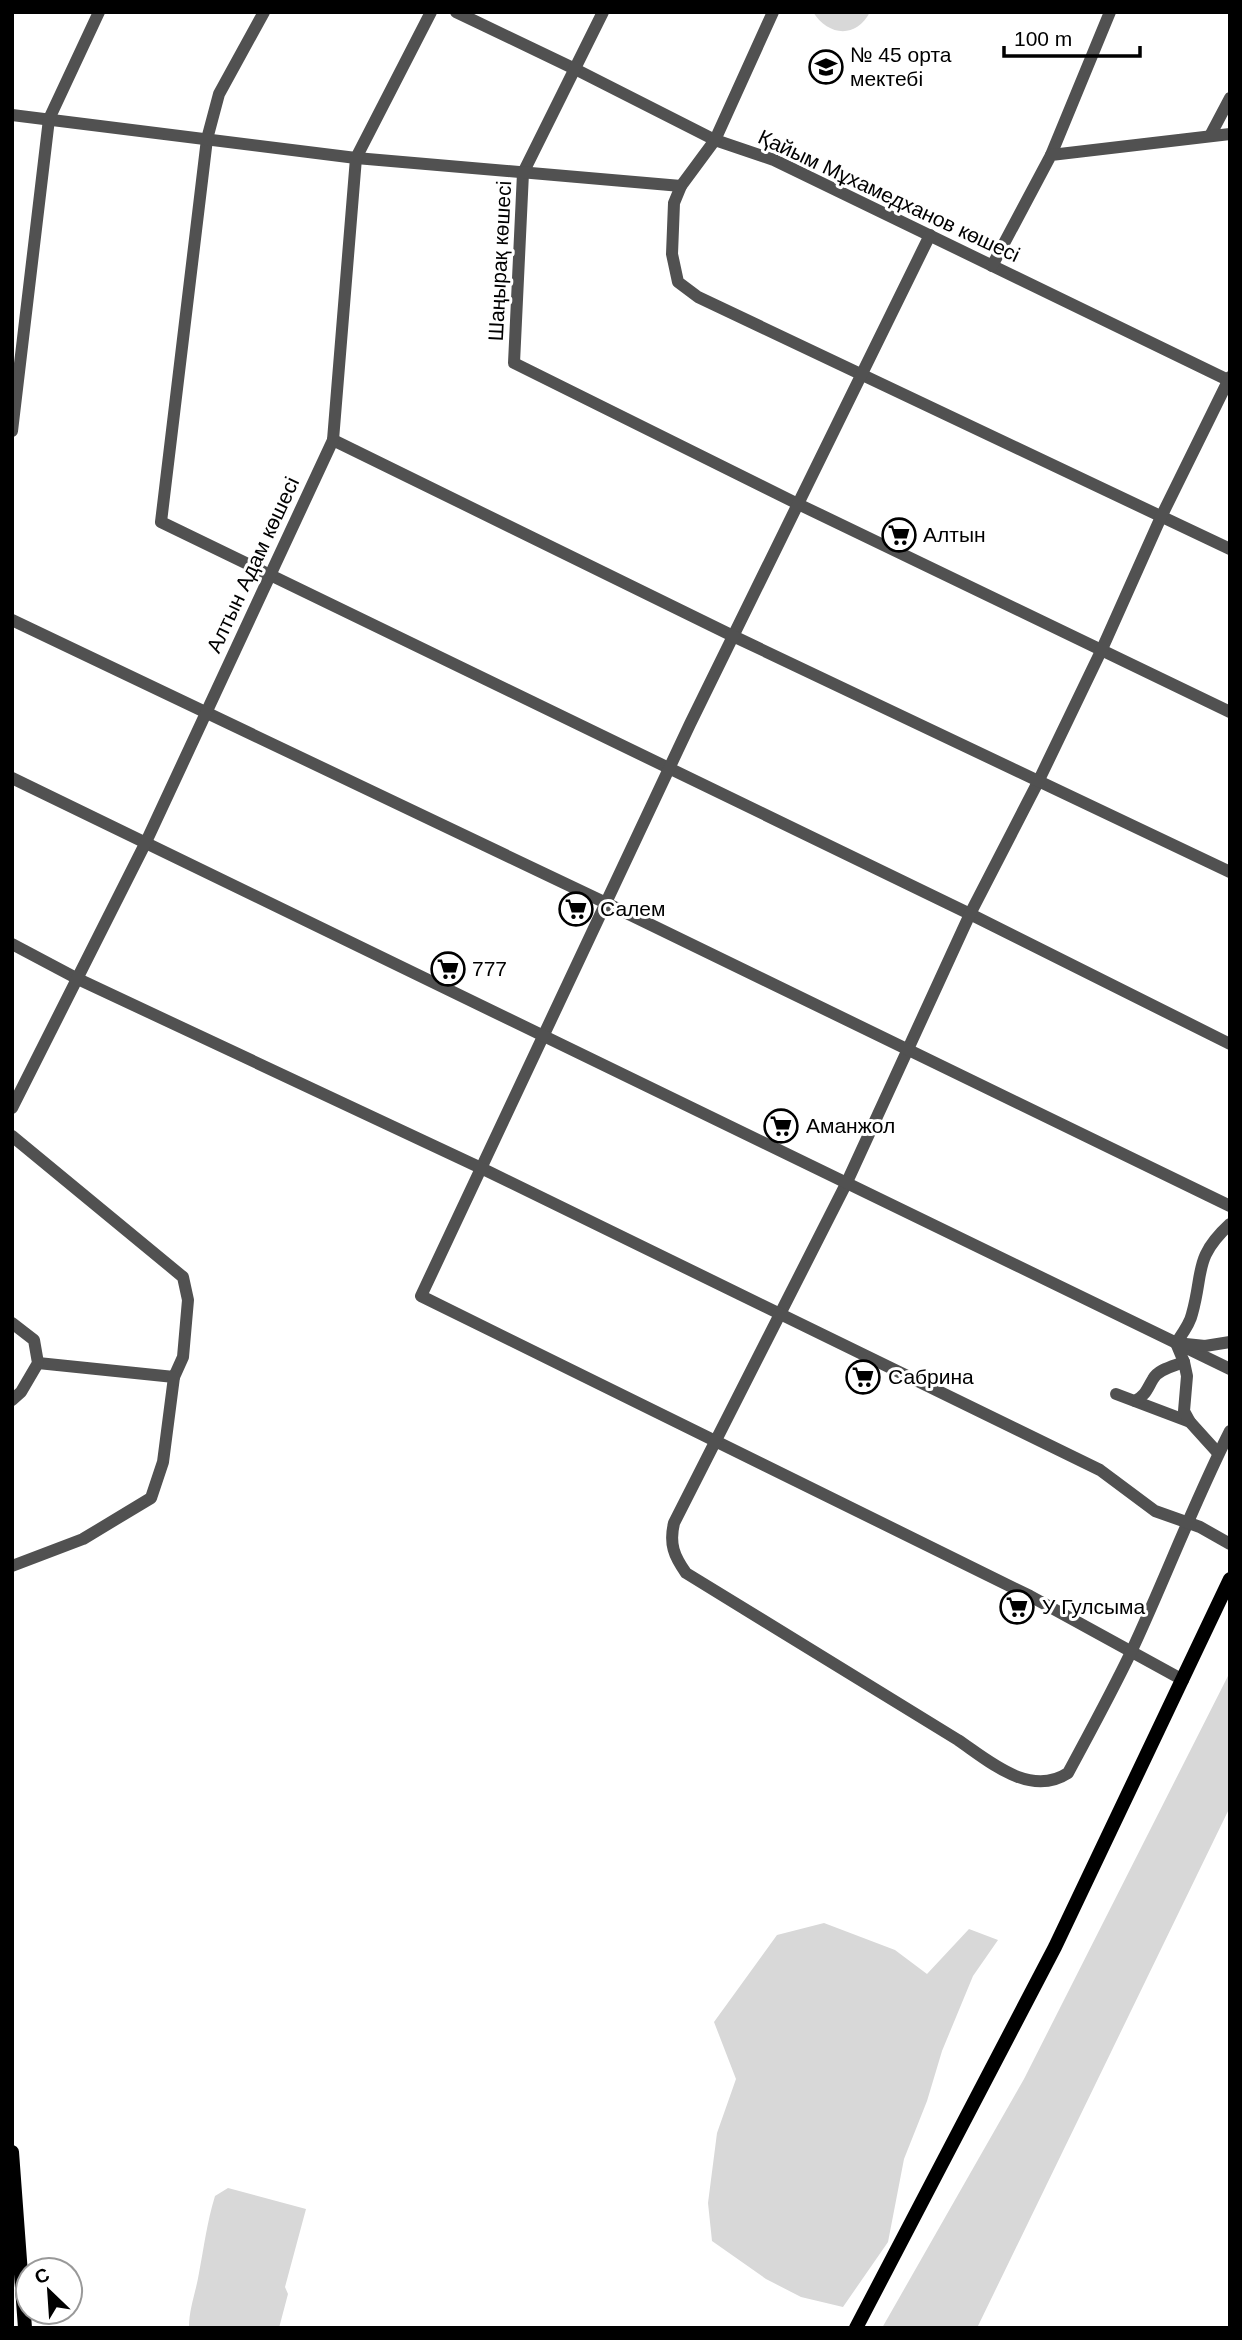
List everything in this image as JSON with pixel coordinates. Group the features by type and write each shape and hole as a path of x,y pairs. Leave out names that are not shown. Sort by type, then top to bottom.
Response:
{"main road":[{"path":"856,2328 1061,1935 1230,1579"},
{"path":"12,2152 25,2328"}],"street":[{"path":"12,430 49,119 99,12"},
{"path":"264,12 219,94 207,139 161,522 1230,1044"},
{"name":"Алтын Адам көшесі","path":"12,1108 146,842 333,440 356,158 432,12"},
{"name":"Қайым Мұхамедханов көшесі","path":"456,12 715,140 774,160 1229,379"},
{"name":"Шаңырақ көшесі","path":"603,12 523,173 514,363 798,504"},
{"path":"774,12 715,140 681,186 674,203 671,254 678,282 698,297 1230,549"},
{"path":"992,266 1051,155 1110,12"},
{"path":"1211,134 1230,97"},
{"path":"12,115 356,158 681,186"},
{"path":"1051,155 1211,134 1230,134"},
{"path":"930,235 669,769 421,1296 1030,1596 1183,1680"},
{"path":"1229,379 1161,517 1038,782 970,915 847,1182 674,1523 671,1537 674,1556 686,1573 958,1740 1001,1770 1035,1782 1057,1780 1068,1773 1132,1651 1202,1488 1230,1431"},
{"path":"333,440 733,636 1230,872"},
{"path":"798,504 1230,712"},
{"path":"12,620 606,903 1230,1206"},
{"path":"12,778 1230,1369"},
{"path":"12,944 78,979 481,1168 1100,1470 1155,1511 1189,1523 1230,1544"},
{"path":"12,1136 183,1277 188,1300 183,1357 174,1377 163,1462 151,1498 83,1539 12,1566"},
{"path":"1219,1454 1190,1422 1184,1411 1187,1376 1177,1343 1192,1315 1201,1264 1212,1242 1230,1224"},
{"path":"12,1323 34,1340 38,1363 21,1392 12,1400"},
{"path":"1177,1343 1205,1346 1230,1342"},
{"path":"1135,1401 1144,1396 1158,1373 1184,1362"},
{"path":"38,1363 174,1377"},
{"path":"1116,1394 1190,1422"}],"shaded area":[{"path":"813,12 870,12 857,27 842,31 826,26"},
{"path":"1230,1672 1230,1807 977,2328 882,2328 1024,2079"},
{"path":"824,1923 895,1950 927,1974 969,1929 998,1940 973,1976 942,2051 927,2101 904,2159 888,2242 843,2307 801,2297 766,2279 712,2241 708,2203 717,2133 736,2079 714,2022 777,1935"},
{"path":"228,2188 306,2209 285,2287 288,2294 279,2328 189,2328 212,2206 215,2196"}],"place":[{"name":"№ 45 орта мектебі","path":"826,67"},
{"name":"Алтын","path":"899,535"},
{"name":"Салем","path":"576,909"},
{"name":"777","path":"448,969"},
{"name":"Аманжол","path":"781,1126"},
{"name":"Сабрина","path":"863,1377"},
{"name":"У Гулсыма","path":"1017,1607"}]}
